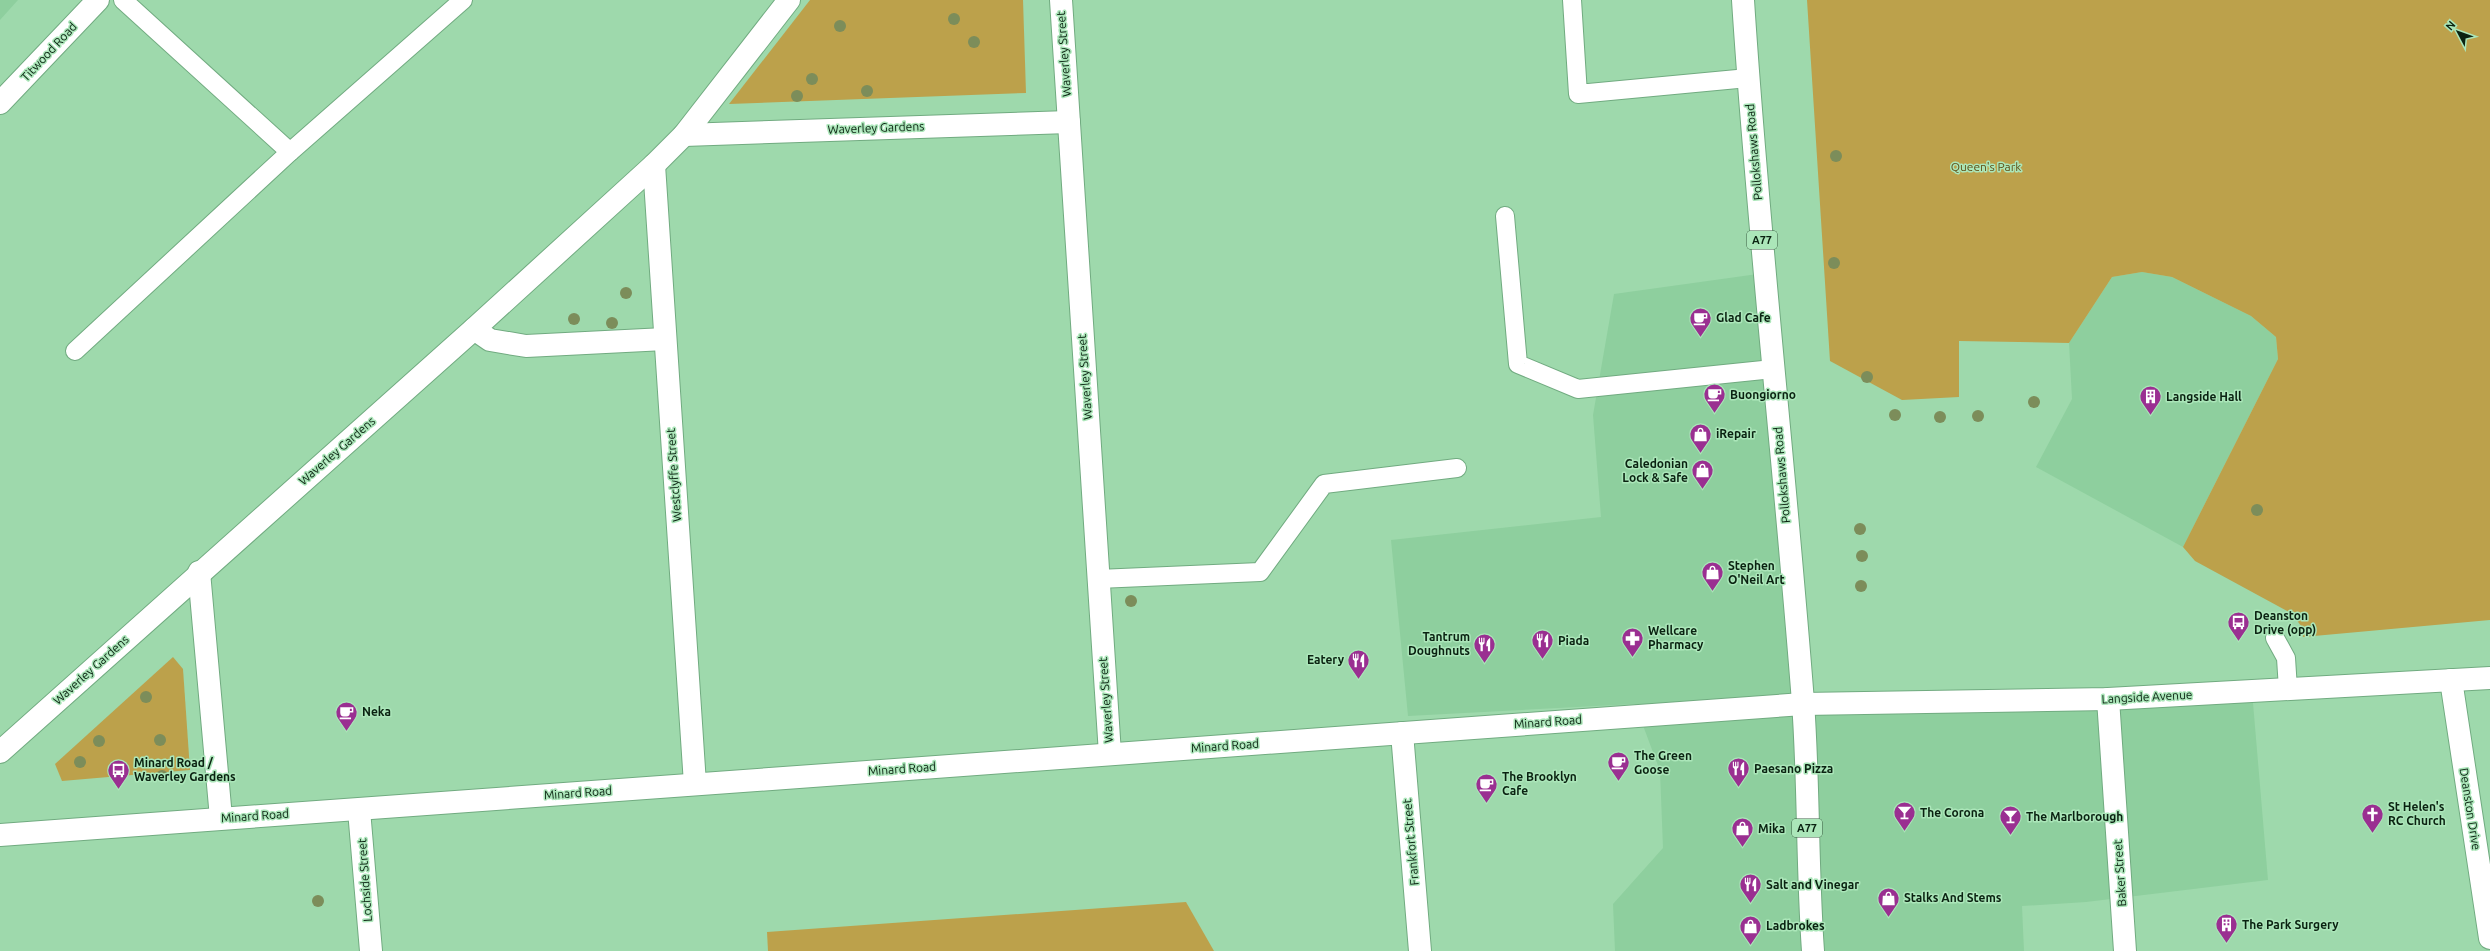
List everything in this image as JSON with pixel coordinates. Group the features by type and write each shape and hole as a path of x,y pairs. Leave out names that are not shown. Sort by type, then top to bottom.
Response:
{"street":[{"name":"Titwood Road","path":"0,103 98,0"},
{"name":"Waverley Gardens","path":"0,752 199,572 474,329 654,165 684,135 788,0"},
{"name":"Waverley Street","path":"1061,0 1110,754"},
{"name":"Pollokshaws Road","path":"1743,0 1748,78 1803,704 1809,895 1813,951"},
{"name":"Waverley Gardens","path":"684,135 1069,122"},
{"name":"Westclyffe Street","path":"654,165 695,784"},
{"path":"474,329 490,340 526,346 665,339"},
{"path":"199,572 221,818"},
{"name":"Langside Avenue","path":"1803,704 2108,699 2490,678"},
{"name":"Deanston Drive","path":"2451,680 2490,938"},
{"name":"Baker Street","path":"2108,699 2126,951"},
{"name":"Minard Road","path":"0,835 1803,704"},
{"name":"Frankfort Street","path":"1402,733 1420,951"},
{"name":"Lochside Street","path":"360,810 371,951"}],"lane":[{"path":"124,0 290,152"},
{"path":"75,351 290,152 463,0"},
{"path":"1572,0 1578,94 1748,78"},
{"path":"1505,216 1518,364 1578,389 1773,369"},
{"path":"1098,579 1260,572 1324,484 1457,468"},
{"path":"2275,638 2286,658 2288,689"}],"shaded area":[{"path":"0,0 18,0 0,20"},
{"path":"2142,272 2172,277 2251,316 2276,337 2278,359 2183,547 2036,467 2072,399 2069,343 2112,277"},
{"path":"1765,273 1803,704 2252,691 2268,880 2086,902 2022,906 2024,951 1615,951 1613,904 1663,848 1660,771 1635,704 1408,716 1391,540 1601,517 1593,415 1614,294"}],"green space":[{"path":"810,0 1023,0 1026,93 729,104"},
{"name":"Queen's Park","path":"1807,0 2490,0 2490,620 2303,637 2302,627 2291,613 2195,561 2183,547 2278,359 2276,337 2251,316 2172,277 2142,272 2112,277 2069,343 1959,341 1959,397 1902,400 1830,361"},
{"path":"173,657 183,669 190,770 62,781 55,764"},
{"path":"1186,902 1214,951 768,951 767,932"}],"place":[{"name":"Glad Cafe","path":"1700,338"},
{"name":"Buongiorno","path":"1714,414"},
{"name":"Langside Hall","path":"2150,416"},
{"name":"iRepair","path":"1700,454"},
{"name":"Caledonian Lock & Safe","path":"1703,490"},
{"name":"Stephen O'Neil Art","path":"1712,592"},
{"name":"Deanston Drive (opp)","path":"2238,642"},
{"name":"Wellcare Pharmacy","path":"1632,658"},
{"name":"Piada","path":"1542,660"},
{"name":"Tantrum Doughnuts","path":"1485,664"},
{"name":"Eatery","path":"1359,680"},
{"name":"Neka","path":"347,732"},
{"name":"The Green Goose","path":"1618,782"},
{"name":"Paesano Pizza","path":"1738,788"},
{"name":"Minard Road / Waverley Gardens","path":"118,790"},
{"name":"The Brooklyn Cafe","path":"1486,804"},
{"name":"The Corona","path":"1904,832"},
{"name":"St Helen's RC Church","path":"2373,834"},
{"name":"The Marlborough","path":"2011,836"},
{"name":"Mika","path":"1743,848"},
{"name":"Salt and Vinegar","path":"1750,904"},
{"name":"Stalks And Stems","path":"1888,918"},
{"name":"The Park Surgery","path":"2227,944"},
{"name":"Ladbrokes","path":"1751,946"}]}
